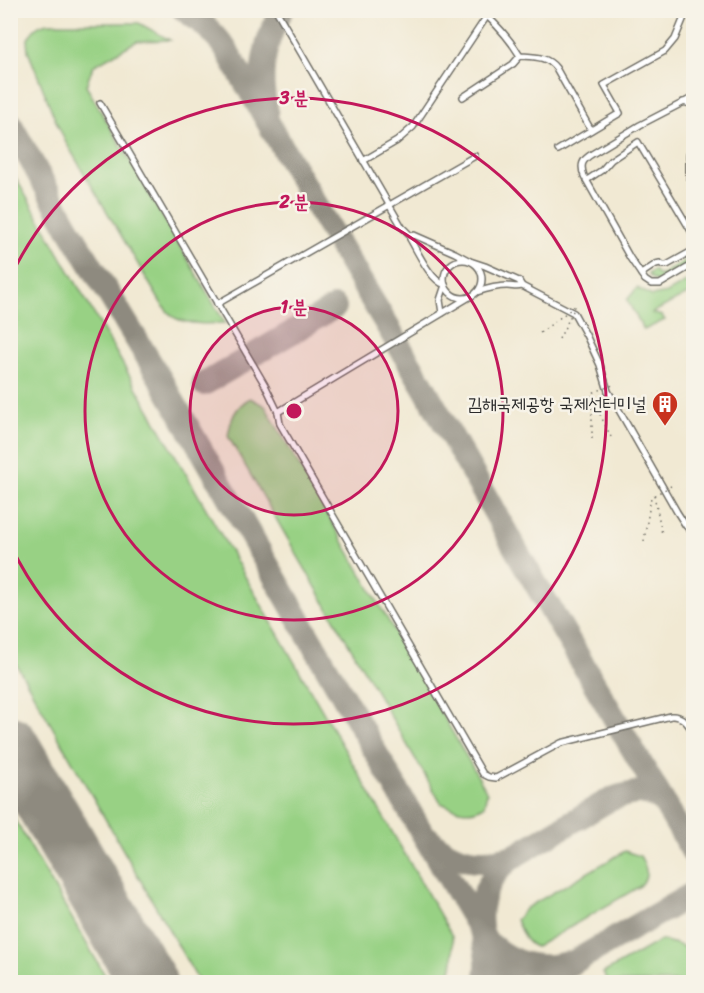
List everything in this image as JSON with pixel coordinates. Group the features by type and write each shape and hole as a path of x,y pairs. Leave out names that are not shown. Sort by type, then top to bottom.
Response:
{"main road":[{"path":"693,155 693,176"}],"lane":[{"path":"276,10 389,206 402,227 411,236 410,239 435,278 445,285 452,295 465,297 491,287 517,288 522,286"},
{"path":"558,150 620,113 604,85 665,51 675,39 687,10"},
{"path":"363,161 397,141 413,127 489,13 520,56"},
{"path":"520,56 539,57 552,63 591,130"},
{"path":"464,97 513,64 520,56"},
{"path":"693,97 628,132 582,163 587,180 645,280 651,284 660,284 693,264"},
{"path":"683,102 693,105"},
{"path":"100,103 265,385 278,412 280,424 483,774 496,778 561,743 675,715 683,718 693,733"},
{"path":"587,180 602,170 610,160 638,142 693,236"},
{"path":"217,304 475,156"},
{"path":"278,412 473,294 482,281 482,275 475,264 414,235 411,236"},
{"path":"641,274 656,264 667,265 693,250"},
{"path":"442,313 440,300 445,285 445,272 452,262 464,260 519,281 522,286 574,313 600,365 608,391 677,512 693,534"}],"path":[{"path":"540,333 575,306 559,339"},
{"path":"592,439 592,393 613,385"},
{"path":"592,398 611,437"},
{"path":"644,541 651,497 671,486"},
{"path":"654,495 662,534"},
{"path":"693,596 691,602 693,605"}],"green space":[{"path":"50,23 139,23 170,40 137,41 93,66 86,86 225,323 186,322 175,318 167,311 65,141 28,51 27,41 33,31 39,26"},
{"path":"10,168 452,936 452,966 445,982 199,982 11,655"},
{"path":"693,256 693,261 659,281 654,281 648,274 654,270 659,276"},
{"path":"693,278 693,291 652,313 662,316 665,320 644,330 627,300 637,288 652,296 667,293"},
{"path":"250,398 265,406 484,787 487,793 484,806 473,810 463,810 441,803 228,436 234,414"},
{"path":"11,813 109,982 11,982"},
{"path":"625,851 640,856 644,864 646,876 639,887 536,947 523,936 516,920 526,908"},
{"path":"661,940 682,946 693,954 693,982 608,982 603,973"}],"taxiway":[{"path":"184,10 208,28 227,51 694,854"},
{"path":"267,112 263,86 264,60 271,34 282,10"},
{"path":"10,123 68,227 158,375 421,831 511,982"},
{"path":"204,384 335,307"},
{"path":"485,982 487,961 481,927 481,905 488,886 500,869 516,855 609,800 640,792 663,801"},
{"path":"427,837 447,852 468,860 490,861 514,856"},
{"path":"539,982 694,893"},
{"path":"491,945 508,957 527,964 547,966 567,963"}],"runway":[{"path":"10,745 148,982"}],"place":[{"name":"김해국제공항 국제선터미널","path":"665,427"}]}
